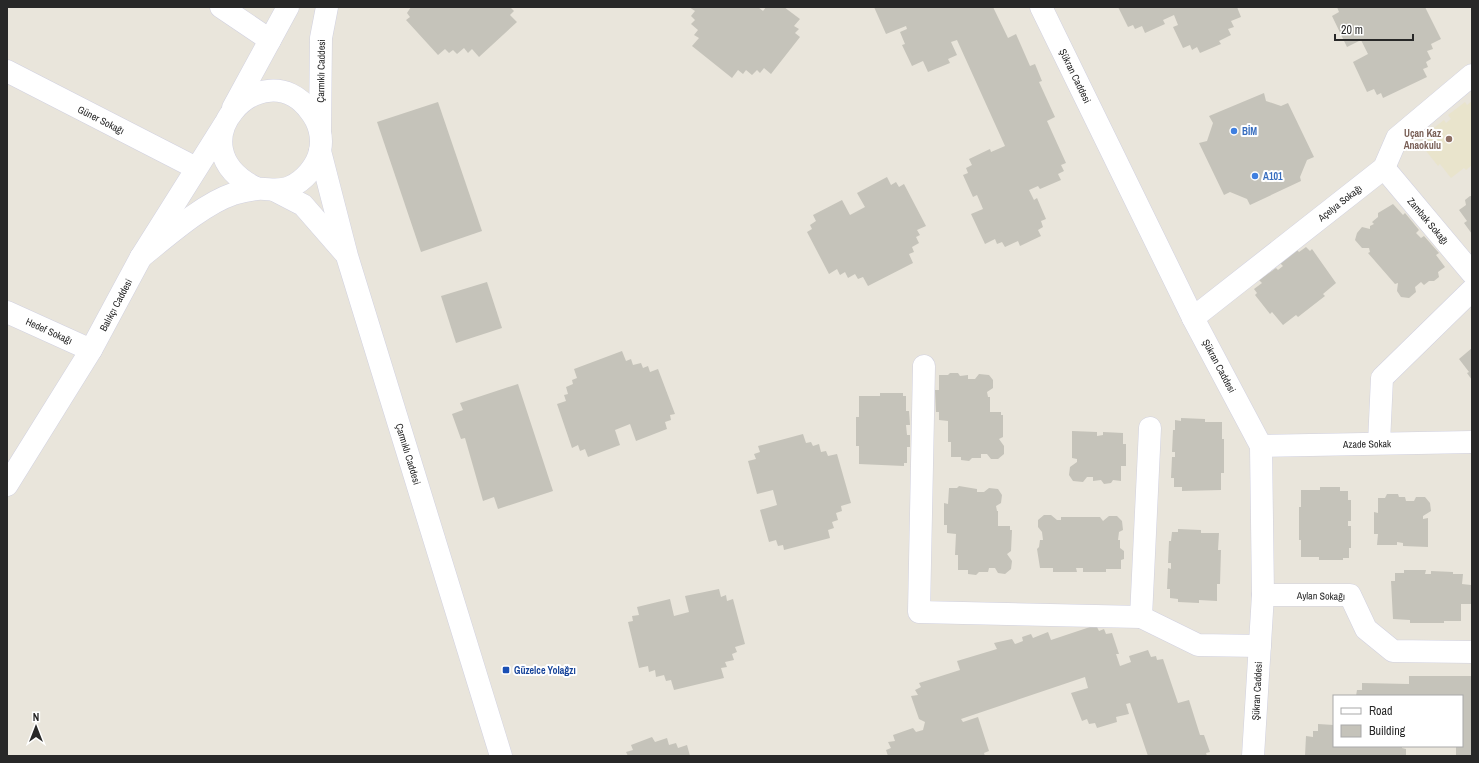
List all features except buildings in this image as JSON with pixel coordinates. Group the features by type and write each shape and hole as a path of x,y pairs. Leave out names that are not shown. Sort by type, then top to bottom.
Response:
{"main road":[{"path":"221,7 270,40"},
{"name":"Balıkçı Caddesi","path":"7,485 91,350 141,257 228,117 288,7"},
{"name":"Çarmıklı Caddesi","path":"327,7 321,38 320,143 347,256 501,756"},
{"name":"Şükran Caddesi","path":"1041,7 1193,318 1261,446 1263,595 1254,756"},
{"name":"Güner Sokağı","path":"7,71 196,168"},
{"name":"Açelya Sokağı","path":"1193,318 1384,168 1397,138 1472,75"},
{"path":"141,257 195,214 232,194 266,190 290,187 303,179 314,166 320,143 316,118 306,105 287,94 276,91 260,92 245,99 228,117 221,140 224,156 231,170 243,182 266,190 303,205 347,256"},
{"name":"Zambak Sokağı","path":"1384,168 1472,273"},
{"path":"1378,443 1382,378 1472,290"},
{"name":"Hedef Sokağı","path":"7,312 91,350"},
{"path":"924,366 919,612 1141,617 1198,645 1260,646"},
{"path":"1141,617 1150,428"},
{"name":"Azade Sokak","path":"1261,446 1472,442"},
{"name":"Aylan Sokağı","path":"1263,595 1350,595 1366,629 1393,651 1472,652"}],"shaded area":[{"name":"Uçan Kaz Anaokulu","path":"1472,101 1472,165 1466,170 1464,168 1451,178 1440,164 1438,166 1423,147 1425,145 1422,141 1430,136 1427,133 1444,120 1446,123 1451,119 1448,115 1465,102 1467,105"}],"place":[{"name":"BİM","path":"1234,131"},
{"name":"Uçan Kaz Anaokulu","path":"1449,139"},
{"name":"A101","path":"1255,176"},
{"name":"Güzelce Yolağzı","path":"506,670"}]}
